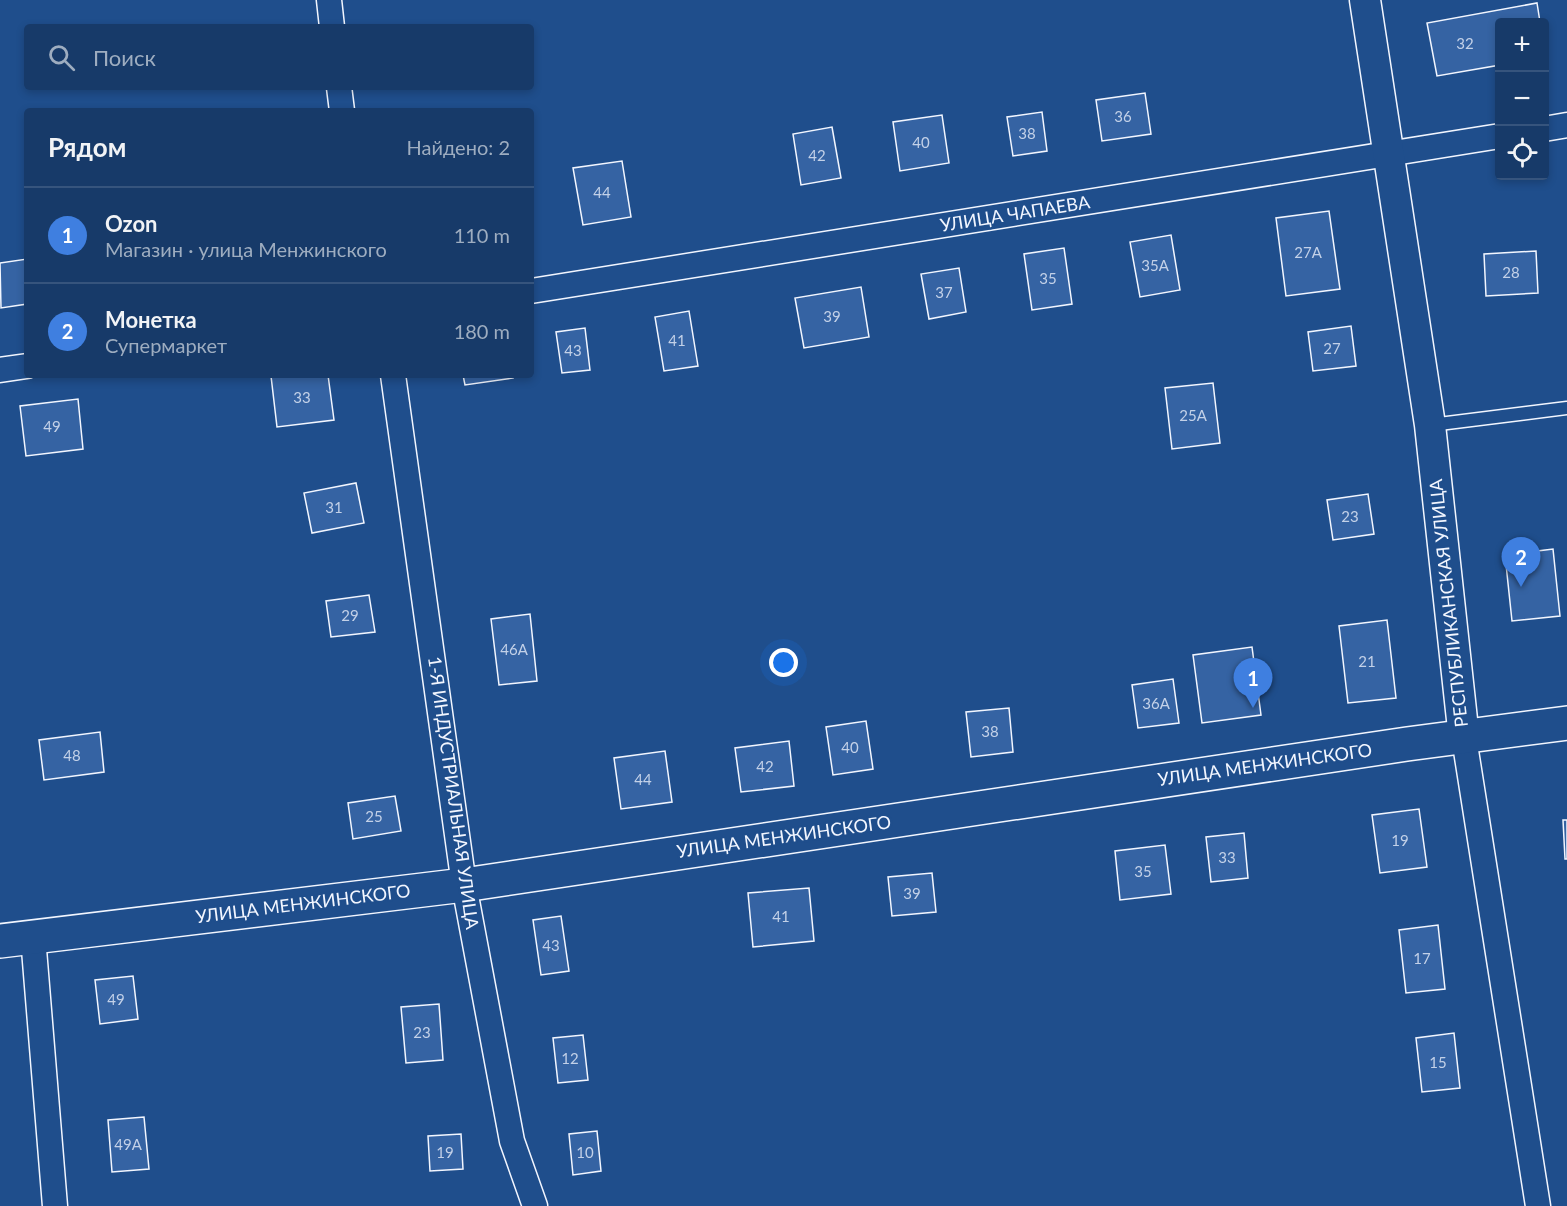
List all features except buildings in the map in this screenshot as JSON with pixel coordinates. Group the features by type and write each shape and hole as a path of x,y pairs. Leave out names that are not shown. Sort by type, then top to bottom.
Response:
{"main road":[{"name":"УЛИЦА МЕНЖИНСКОГО","path":"0,941 464,885 1395,746 1567,723"}],"street":[{"path":"329,0 332,24"},
{"name":"РЕСПУБЛИКАНСКАЯ УЛИЦА","path":"1365,0 1430,425 1464,738 1538,1206"},
{"path":"339,90 342,108"},
{"path":"1549,128 1567,125"},
{"name":"УЛИЦА ЧАПАЕВА","path":"534,291 1495,137"},
{"path":"0,370 24,366"},
{"name":"1-Я ИНДУСТРИАЛЬНАЯ УЛИЦА","path":"393,378 464,885 512,1141 535,1206"},
{"path":"33,937 54,1206"}],"lane":[{"path":"1430,425 1567,408"}],"place":[{"name":"Монетка","path":"1521,587"},
{"name":"Ozon","path":"1253,708"}]}
